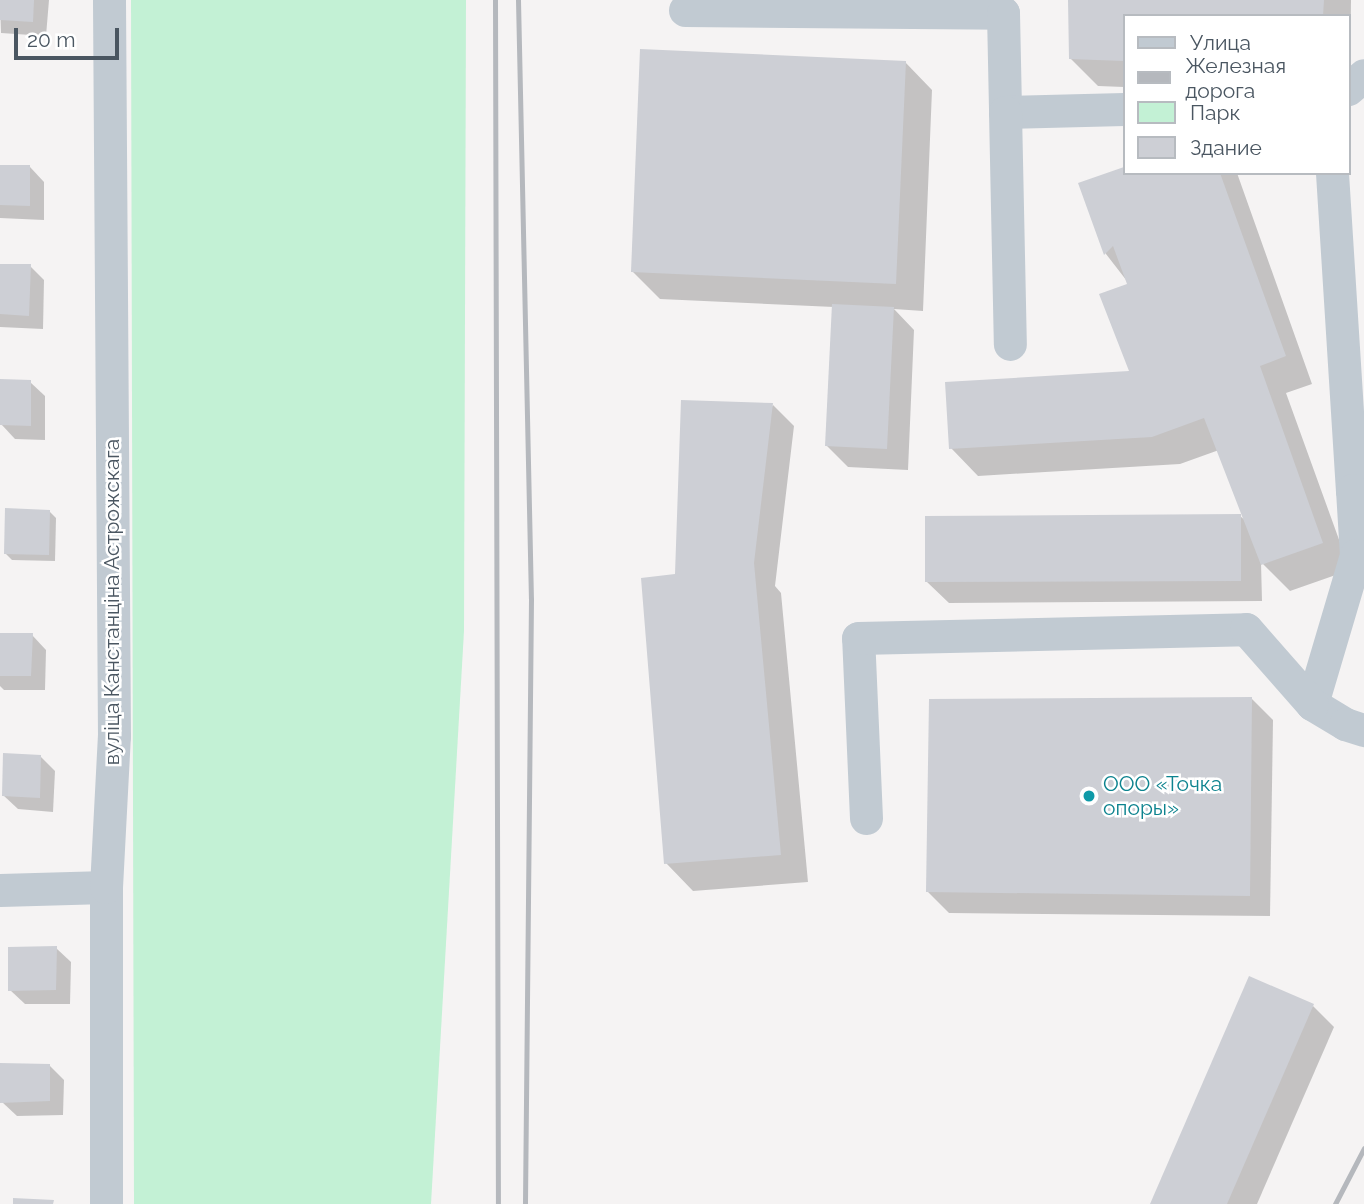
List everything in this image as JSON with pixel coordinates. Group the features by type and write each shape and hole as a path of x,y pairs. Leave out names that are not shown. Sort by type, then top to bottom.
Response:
{"street":[{"name":"вуліца Канстанціна Астрожскага","path":"106,1204 106,887 114,736 109,0"},
{"path":"685,10 1003,13 1010,344"},
{"path":"1350,87 1364,75"},
{"path":"1005,112 1122,109"},
{"path":"1312,704 1356,555 1358,490 1332,175"},
{"path":"866,818 858,638 1246,629 1312,704 1364,730"},
{"path":"0,890 106,887"}],"green space":[{"path":"131,0 466,0 464,631 431,1204 134,1204"}],"building":[{"path":"0,0 34,0 33,22 0,20"},
{"path":"1068,0 1324,0 1323,14 1122,14 1122,61 1069,59"},
{"path":"640,49 906,61 896,284 631,272"},
{"path":"0,165 30,165 30,206 0,205"},
{"path":"1122,168 1122,175 1221,175 1286,356 1260,366 1323,543 1261,565 1204,418 1152,437 949,449 945,382 1129,371 1099,294 1127,284 1113,246 1104,255 1078,183"},
{"path":"0,264 31,264 29,316 0,314"},
{"path":"832,304 894,307 887,449 825,446"},
{"path":"0,379 31,380 31,426 0,425"},
{"path":"681,400 773,403 754,563 781,855 664,864 641,578 675,574"},
{"path":"5,508 50,510 49,555 4,554"},
{"path":"1241,514 1241,581 925,582 925,516"},
{"path":"0,633 33,633 31,676 0,676"},
{"name":"ООО «Точка опоры»","path":"1252,697 1250,896 926,892 929,699"},
{"path":"3,753 41,755 40,798 2,796"},
{"path":"57,946 56,990 8,991 8,947"},
{"path":"1249,976 1314,1004 1227,1204 1150,1204"},
{"path":"0,1063 50,1064 50,1101 0,1103"},
{"path":"13,1198 54,1200 53,1204 13,1204"}],"railway":[{"path":"495,0 498,1204"},
{"path":"518,0 531,599 525,1204"},
{"path":"1335,1204 1364,1148"}],"place":[{"name":"ООО «Точка опоры»","path":"1089,796"}]}
